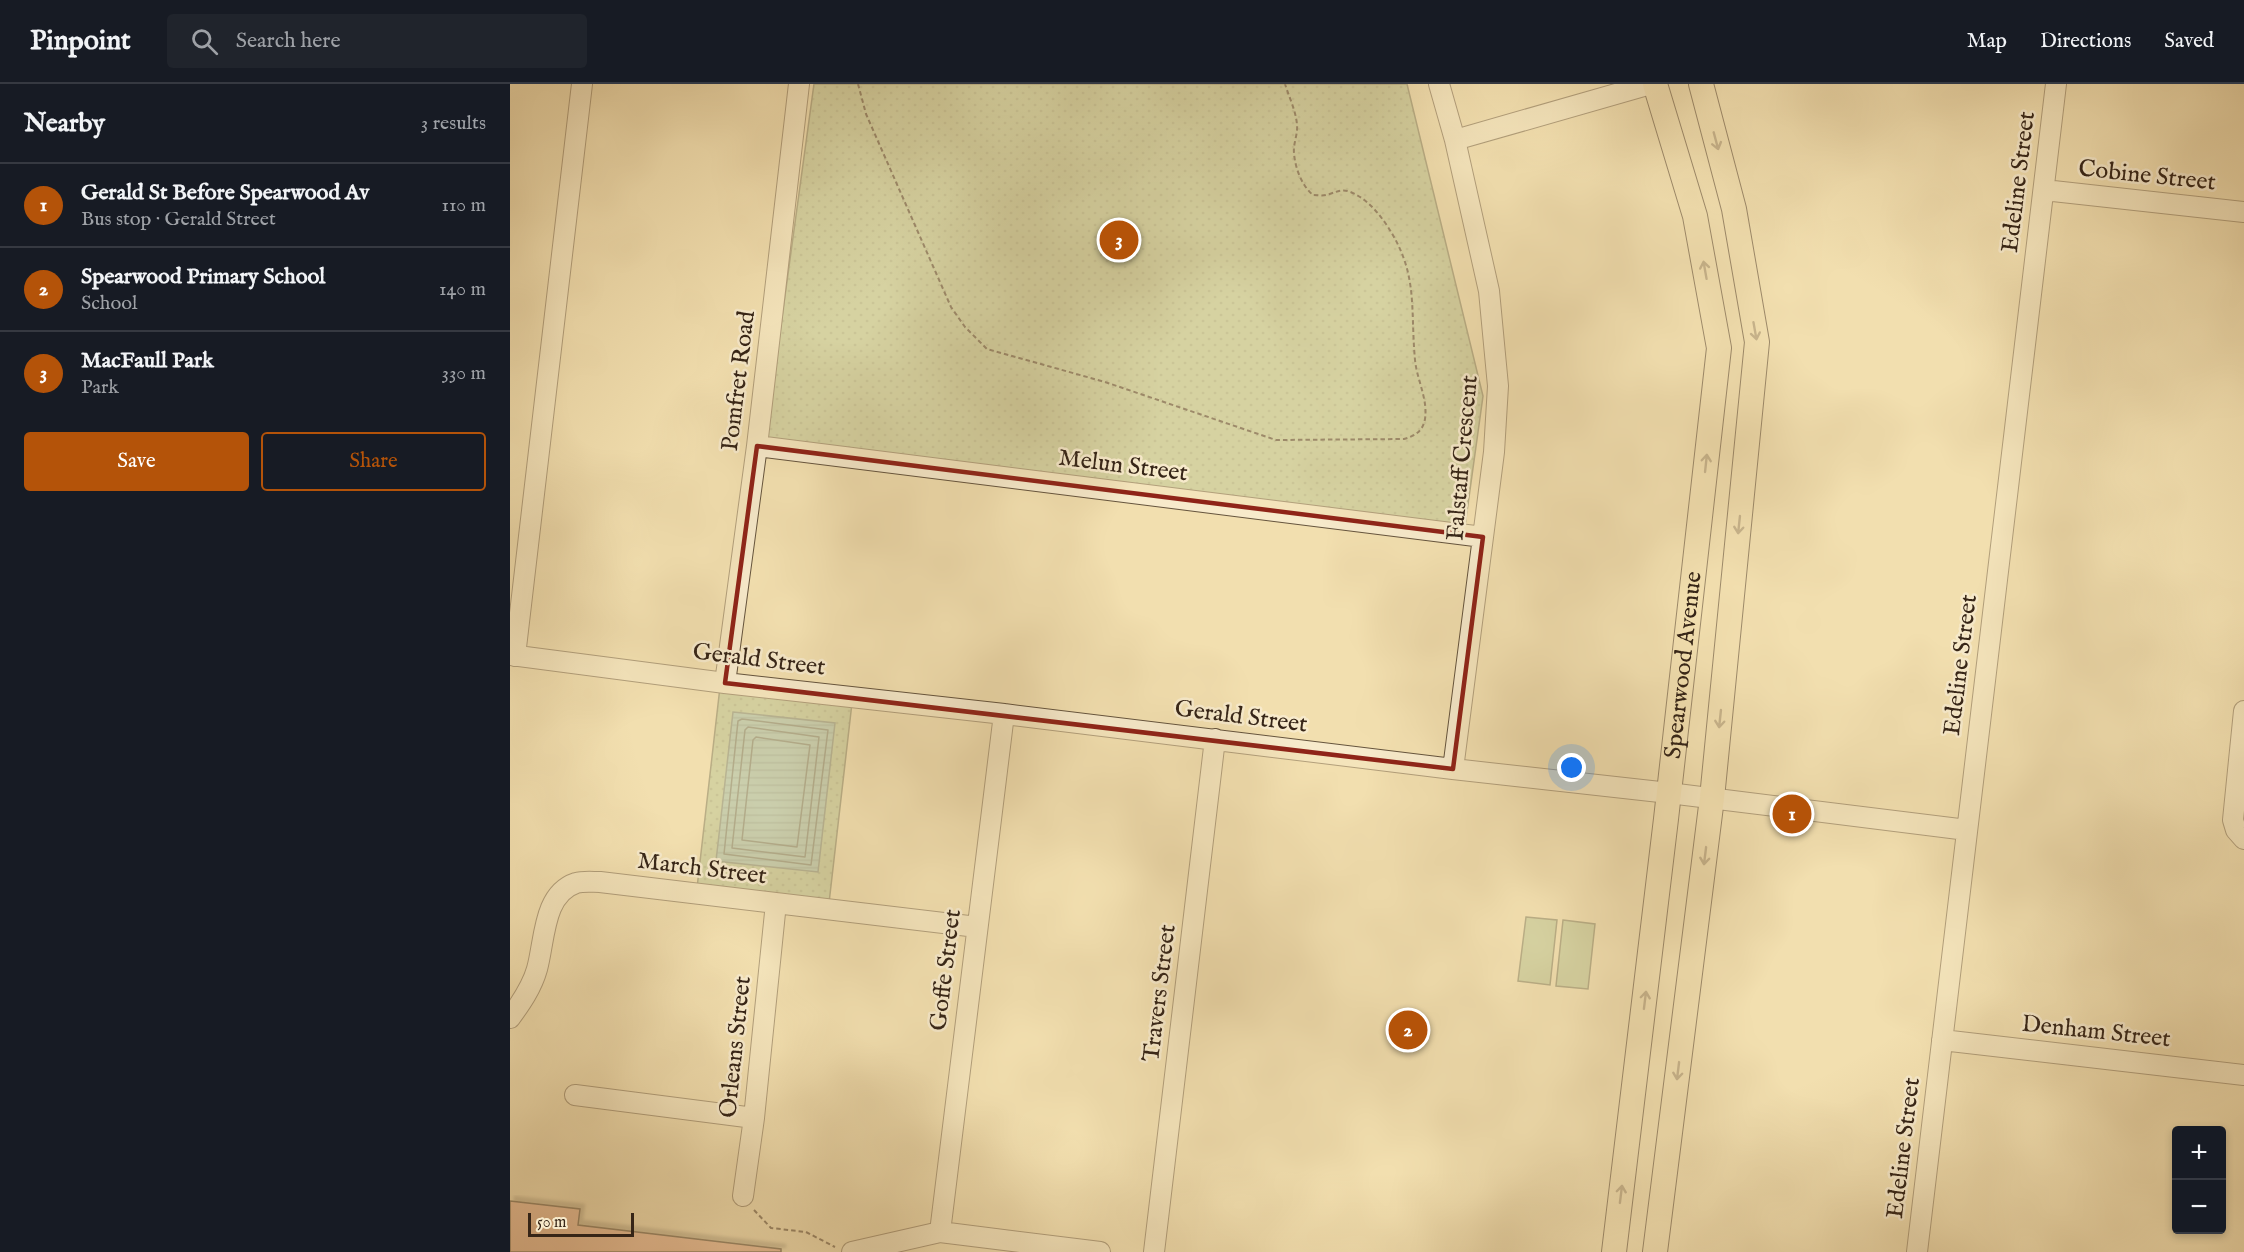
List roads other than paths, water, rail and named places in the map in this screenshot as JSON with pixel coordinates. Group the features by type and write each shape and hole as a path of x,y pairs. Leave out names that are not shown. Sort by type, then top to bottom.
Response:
{"main road":[{"name":"Spearwood Avenue","path":"1614,1252 1719,348 1695,216 1653,84"},
{"name":"Spearwood Avenue","path":"1655,1252 1712,798 1757,342 1734,209 1701,84"},
{"path":"1695,216 1734,209"}],"street":[{"path":"512,655 582,84"},
{"name":"Pomfret Road","path":"725,683 758,446 799,84"},
{"name":"Falstaff Crescent","path":"1439,84 1455,140 1489,291 1498,386 1494,452 1453,769"},
{"path":"1455,140 1653,84"},
{"name":"Edeline Street","path":"1917,1252 2056,84"},
{"name":"Cobine Street","path":"2044,190 2244,212"},
{"name":"Melun Street","path":"758,446 1483,537"},
{"name":"Gerald Street","path":"512,655 725,683 1004,714 1967,830"},
{"path":"2244,711 2233,820 2236,830 2244,839"},
{"name":"Goffe Street","path":"940,1232 1004,714"},
{"name":"Travers Street","path":"1154,1252 1215,739"},
{"name":"March Street","path":"510,1018 525,998 537,969 551,906 564,888 579,882 600,882 977,927"},
{"name":"Orleans Street","path":"743,1196 754,1118 776,903"},
{"name":"Denham Street","path":"1942,1040 2244,1075"},
{"path":"574,1095 754,1118"},
{"path":"852,1252 940,1232 1100,1252"}],"water":[{"path":"733,712 835,723 818,872 716,861"}],"place":[{"name":"MacFaull Park","path":"1119,240"},
{"name":"Gerald St Before Spearwood Av","path":"1792,814"},
{"name":"Spearwood Primary School","path":"1408,1030"}]}
